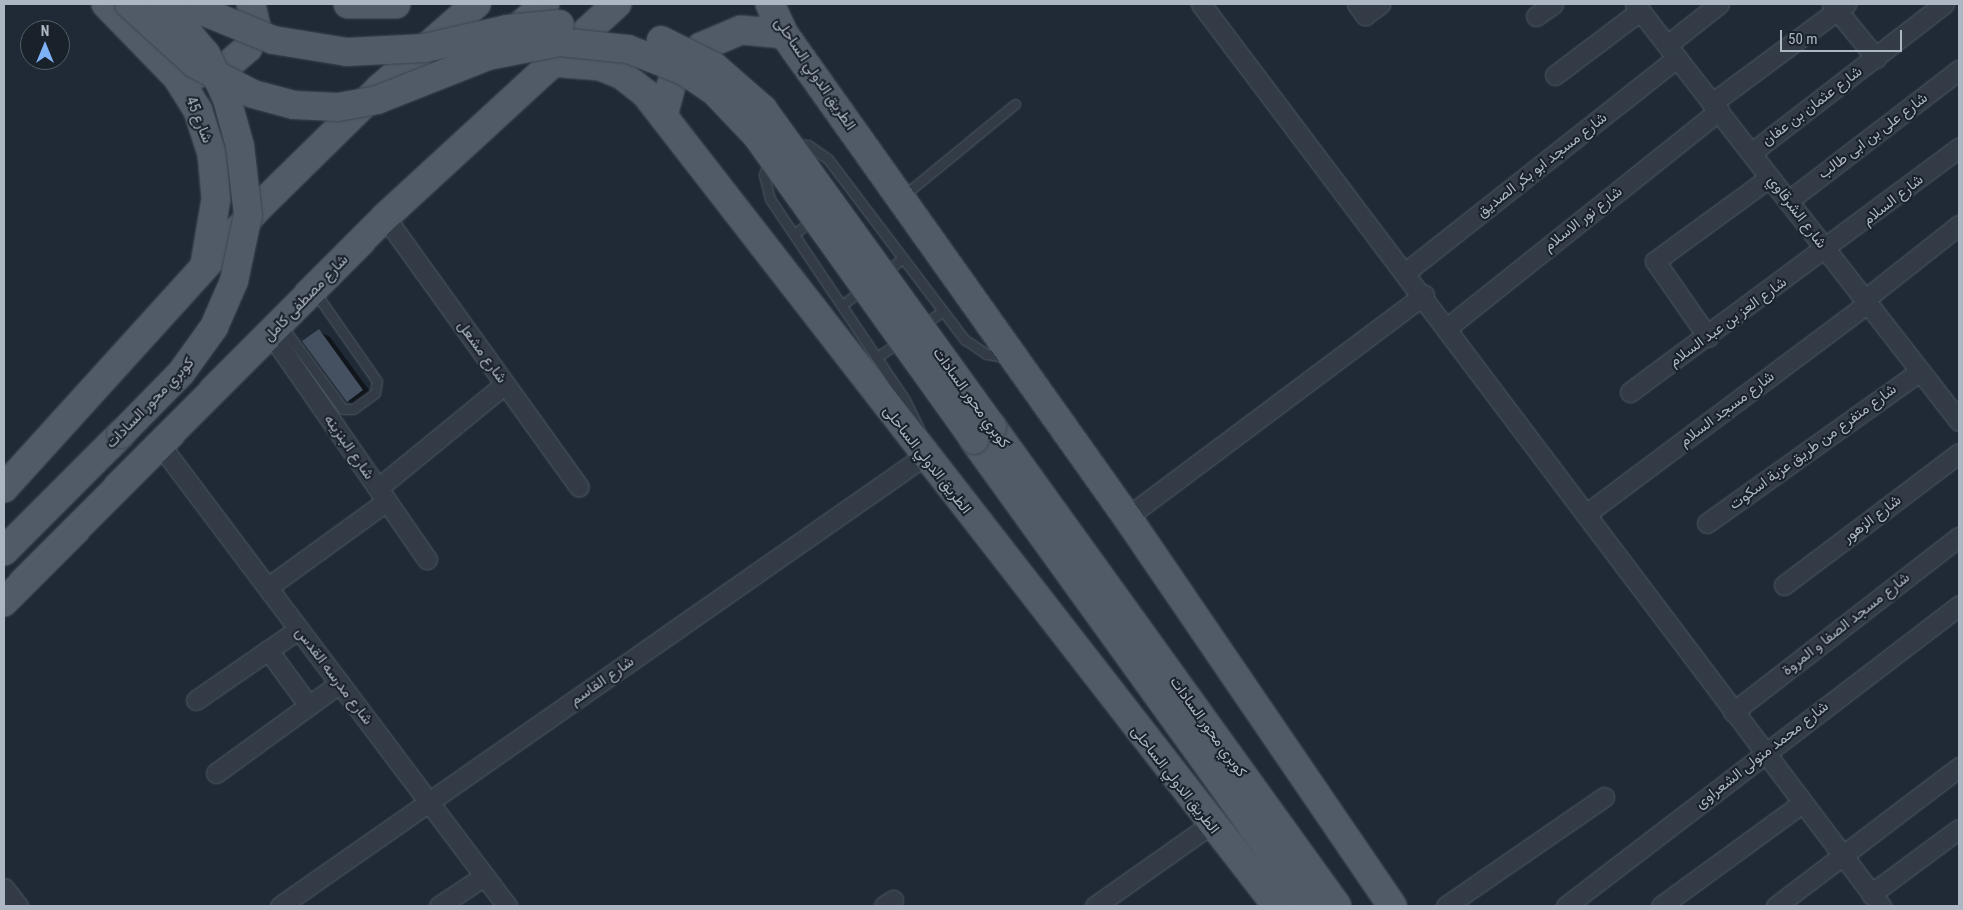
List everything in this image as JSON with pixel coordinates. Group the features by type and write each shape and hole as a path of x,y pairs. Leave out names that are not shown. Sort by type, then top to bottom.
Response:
{"main road":[{"name":"شارع 45","path":"106,4 177,77 198,111 215,176 215,222 205,266"},
{"name":"كوبري محور السادات","path":"129,4 194,64 253,94 294,105 338,107 377,100 488,56 535,44 605,44 667,63 715,92 756,135 983,433 1337,906"},
{"name":"كوبري محور السادات","path":"4,551 181,374 214,327 238,267 248,215 234,123 206,54 164,4"},
{"name":"كوبري محور السادات","path":"185,4 250,33 321,49 399,51 507,29 567,23 633,31 696,56 733,80 763,109 983,433 1310,906"},
{"path":"177,77 227,66 248,48 256,26 251,4"},
{"path":"357,4 396,4"},
{"path":"4,488 205,266 320,146 476,4"},
{"name":"كوبري محور السادات","path":"488,56 545,4"},
{"name":"شارع مصطفى كامل","path":"4,602 38,565 161,446 385,217 549,62 617,4"},
{"name":"الطريق الدولي الساحلى","path":"770,4 784,34 1127,516 1392,906"},
{"path":"663,116 672,79 701,47 741,30 784,34"},
{"name":"الطريق الدولي الساحلى","path":"549,62 600,66 622,75 663,116 1210,825 1276,906"},
{"path":"4,579 27,574 38,565"}],"street":[{"path":"1201,4 1448,326 1733,712 1876,900 1959,829"},
{"path":"1357,4 1366,15 1380,4"},
{"path":"1536,16 1553,4"},
{"name":"شارع مسجد ابو بكر الصديق","path":"1407,272 1672,52 1719,4"},
{"name":"شارع عثمان بن عفان","path":"1751,153 1944,4"},
{"path":"1839,6 1876,58"},
{"name":"شارع نور الاسلام","path":"1448,326 1839,6"},
{"path":"1555,75 1637,7"},
{"name":"شارع الشرقاوي","path":"1637,7 1959,421"},
{"name":"شارع على بن ابى طالب","path":"1788,201 1959,70"},
{"name":"شارع السلام","path":"1826,251 1959,148"},
{"path":"1708,337 1655,261 1770,177"},
{"name":"شارع مشعل","path":"385,217 579,487"},
{"name":"شارع مسجد السلام","path":"1586,514 1865,302 1959,225"},
{"name":"شارع العز بن عبد السلام","path":"1630,392 1826,251"},
{"path":"1127,516 1424,295"},
{"name":"شارع البنزينه","path":"276,329 383,494 428,559"},
{"name":"شارع متفرع من طريق عزبة اسكوت","path":"1707,523 1919,372"},
{"path":"268,587 383,494 505,384"},
{"name":"شارع مدرسه القدس","path":"161,446 507,906"},
{"name":"شارع الزهور","path":"1784,586 1959,453"},
{"name":"شارع القاسم","path":"280,906 924,456"},
{"name":"شارع مسجد الصفا و المروة","path":"1733,712 1959,537"},
{"name":"شارع محمد متولى الشعراوى","path":"1566,906 1959,605"},
{"path":"196,700 299,629"},
{"path":"268,650 309,706"},
{"path":"216,773 340,683"},
{"path":"1776,906 1841,853 1959,767"},
{"path":"1446,906 1604,798"},
{"path":"1661,906 1802,803"},
{"path":"1095,906 1210,825"},
{"path":"439,906 484,876"},
{"path":"4,888 18,906"}],"lane":[{"path":"901,198 1016,104"},
{"path":"924,456 914,415 765,188 764,175 774,154 796,144 814,147 852,190 970,345 995,356 1013,356"},
{"path":"794,234 852,190"},
{"path":"842,305 903,258"},
{"path":"276,329 343,408 353,409 375,393 377,380 314,290"},
{"path":"877,358 943,311"}],"building":[{"path":"319,329 363,390 347,402 302,341"}]}
